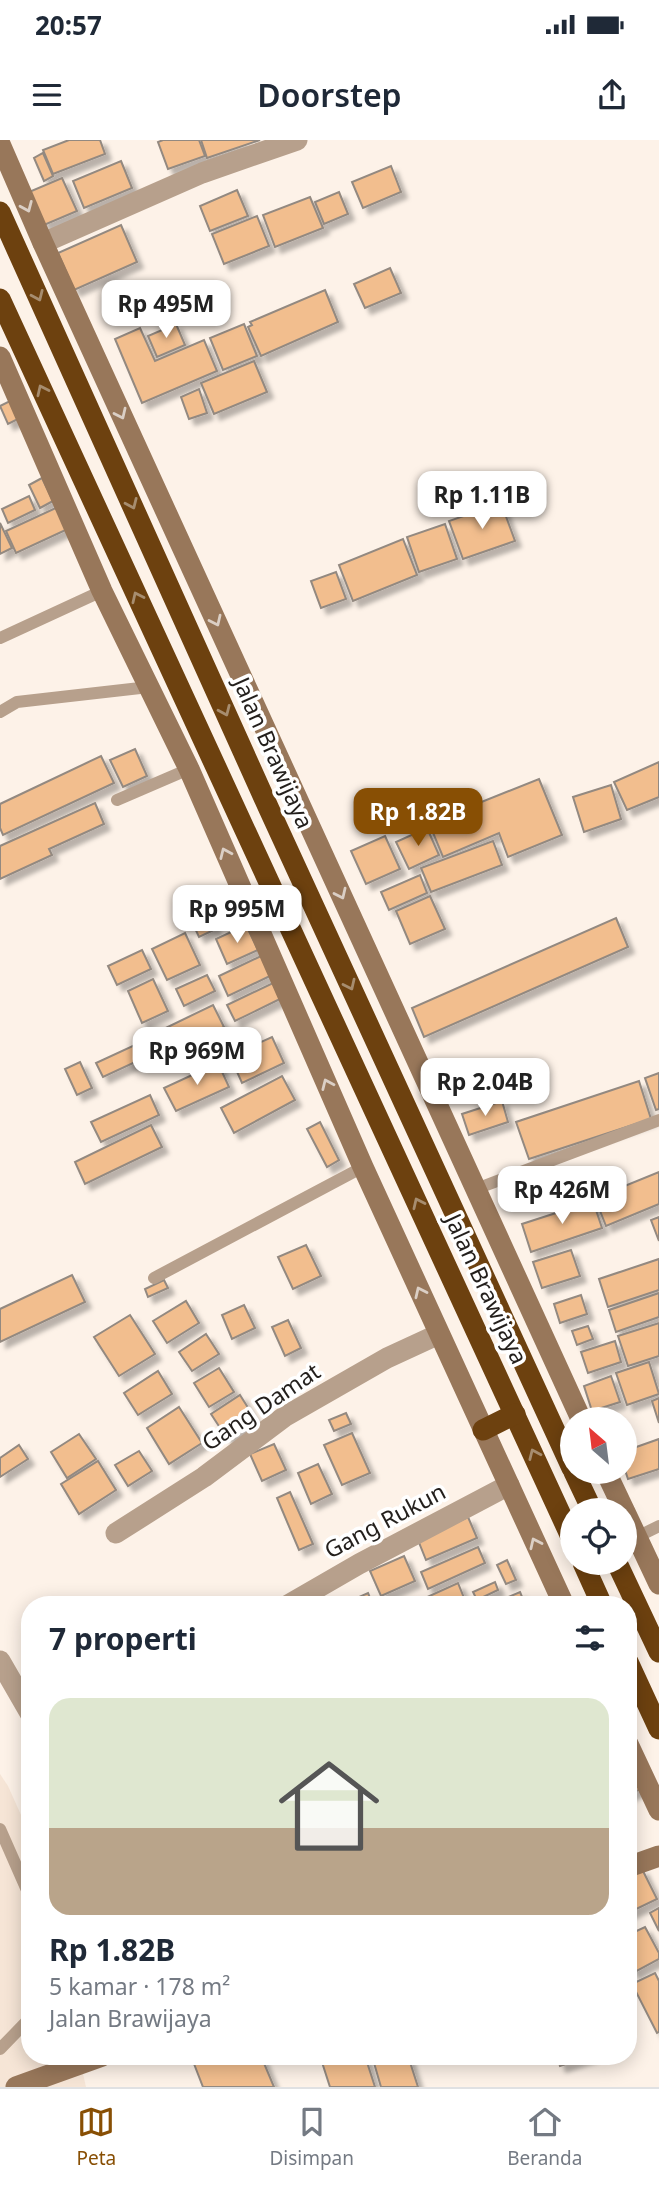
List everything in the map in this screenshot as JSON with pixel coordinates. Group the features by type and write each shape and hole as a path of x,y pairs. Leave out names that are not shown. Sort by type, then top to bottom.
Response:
{"highway":[{"name":"Jalan Brawijaya","path":"0,212 275,822 560,1442"},
{"name":"Jalan Brawijaya","path":"0,299 560,1513"},
{"path":"483,1430 515,1414"},
{"path":"588,1575 598,1596"},
{"path":"623,1575 633,1596"},
{"path":"637,1605 659,1651"},
{"path":"637,1681 659,1729"}],"street":[{"path":"43,243 202,173 297,140"},
{"path":"0,144 576,1407"},
{"path":"0,357 102,592 189,769 363,1167 560,1596"},
{"name":"Gang Damat","path":"116,1532 204,1477 285,1417 387,1358 439,1334"},
{"name":"Gang Rukun","path":"304,1596 509,1485"},
{"path":"637,1537 659,1584"},
{"path":"0,1661 21,1697"},
{"path":"637,1763 659,1810"},
{"path":"637,1864 659,1856"},
{"path":"16,2087 66,2065"}],"lane":[{"path":"0,638 102,592"},
{"path":"0,712 17,702 149,687"},
{"path":"117,800 189,769"},
{"path":"476,1189 659,1120"},
{"path":"154,1278 363,1167"},
{"path":"637,1537 659,1526"},
{"path":"0,1829 21,1877"},
{"path":"0,2049 21,2027"}],"shaded area":[{"path":"0,1774 21,1815 21,2065 81,2065 86,2087 0,2087"}],"building":[{"path":"69,140 100,140 105,154 53,174 43,150"},
{"path":"199,140 205,156 168,169 158,142"},
{"path":"201,140 260,140 207,158"},
{"path":"43,153 53,176 44,181 34,158"},
{"path":"121,161 132,188 84,208 73,181"},
{"path":"391,166 401,192 363,208 352,182"},
{"path":"62,178 77,211 44,225 29,192"},
{"path":"237,190 248,216 210,231 200,206"},
{"path":"339,192 348,214 324,224 315,202"},
{"path":"310,197 323,228 275,247 263,215"},
{"path":"257,216 269,246 224,264 212,234"},
{"path":"121,225 137,262 74,290 58,253"},
{"path":"390,268 401,293 365,308 354,284"},
{"path":"325,290 338,322 261,356 248,327 252,325 250,322"},
{"path":"176,324 185,345 157,357 148,336"},
{"path":"244,324 257,356 223,370 210,338"},
{"path":"140,328 155,361 204,340 217,371 142,403 115,339"},
{"path":"254,361 267,392 214,414 201,383"},
{"path":"199,389 207,413 189,419 181,397"},
{"path":"12,400 20,418 8,424 0,406"},
{"path":"42,478 53,501 40,508 29,485"},
{"path":"29,496 35,510 8,523 2,509"},
{"path":"501,503 515,541 463,559 449,521"},
{"path":"60,506 70,528 16,553 6,531"},
{"path":"0,523 12,548 0,554"},
{"path":"445,524 457,559 419,572 407,537"},
{"path":"403,539 417,575 353,601 339,565"},
{"path":"336,572 346,599 321,608 311,581"},
{"path":"135,749 147,776 123,787 110,760"},
{"path":"101,756 114,783 3,835 0,828 0,804"},
{"path":"659,762 659,797 627,810 614,782"},
{"path":"539,779 562,835 508,857 499,833 443,857 429,823"},
{"path":"611,785 621,819 584,832 573,797"},
{"path":"95,803 104,824 49,849 52,855 0,879 0,846"},
{"path":"427,828 439,855 409,869 396,842"},
{"path":"385,836 400,869 366,884 351,851"},
{"path":"493,841 502,865 431,892 421,868"},
{"path":"420,875 427,893 389,910 381,892"},
{"path":"430,896 445,929 410,944 396,911"},
{"path":"210,916 216,929 199,937 193,924"},
{"path":"616,918 628,947 424,1037 412,1008"},
{"path":"246,925 258,950 227,964 216,939"},
{"path":"185,933 200,965 167,980 152,949"},
{"path":"142,950 151,969 117,985 108,966"},
{"path":"261,956 270,976 228,996 219,976"},
{"path":"207,975 215,991 184,1006 176,989"},
{"path":"153,979 168,1011 142,1023 128,991"},
{"path":"273,983 280,999 235,1021 227,1005"},
{"path":"213,1005 224,1027 158,1058 147,1037"},
{"path":"272,1037 284,1063 242,1083 230,1056"},
{"path":"137,1044 144,1058 103,1077 96,1063"},
{"path":"80,1062 92,1088 77,1095 65,1069"},
{"path":"218,1063 229,1087 176,1111 164,1088"},
{"path":"659,1073 659,1109 656,1110 645,1078"},
{"path":"282,1076 295,1100 234,1133 221,1108"},
{"path":"639,1081 651,1119 529,1159 516,1122"},
{"path":"150,1095 159,1115 101,1142 91,1122"},
{"path":"502,1101 508,1122 469,1135 462,1114"},
{"path":"320,1122 339,1160 327,1167 307,1129"},
{"path":"151,1125 162,1147 85,1184 75,1162"},
{"path":"659,1172 659,1204 606,1226 595,1198"},
{"path":"593,1201 602,1228 531,1252 522,1224"},
{"path":"659,1217 659,1241 651,1220"},
{"path":"306,1245 321,1276 293,1289 278,1257"},
{"path":"571,1250 580,1276 542,1288 533,1262"},
{"path":"659,1259 659,1290 608,1307 599,1279"},
{"path":"72,1275 85,1302 0,1342 0,1309"},
{"path":"164,1280 168,1288 148,1297 145,1289"},
{"path":"659,1293 659,1317 616,1332 609,1310"},
{"path":"581,1295 587,1314 560,1323 554,1304"},
{"path":"186,1301 199,1323 167,1343 153,1321"},
{"path":"244,1305 255,1328 232,1339 222,1315"},
{"path":"130,1315 155,1354 119,1376 94,1337"},
{"path":"288,1320 301,1348 285,1356 272,1327"},
{"path":"659,1323 659,1356 628,1366 618,1336"},
{"path":"588,1326 593,1339 577,1345 572,1331"},
{"path":"206,1334 219,1354 192,1371 179,1352"},
{"path":"615,1341 621,1362 588,1373 581,1352"},
{"path":"649,1362 659,1394 627,1405 616,1373"},
{"path":"219,1368 234,1392 209,1407 194,1383"},
{"path":"158,1371 172,1394 138,1415 124,1393"},
{"path":"611,1376 620,1402 604,1407 591,1407 584,1386"},
{"path":"240,1395 257,1422 228,1440 211,1414"},
{"path":"659,1398 659,1423 652,1401"},
{"path":"179,1407 202,1443 169,1464 147,1428"},
{"path":"346,1413 351,1424 334,1431 329,1420"},
{"path":"352,1433 370,1473 342,1485 324,1445"},
{"path":"79,1434 96,1459 67,1478 51,1452"},
{"path":"659,1439 659,1469 637,1476 637,1447"},
{"path":"274,1444 286,1470 262,1481 250,1454"},
{"path":"19,1445 28,1459 0,1477 0,1458"},
{"path":"139,1451 152,1471 128,1486 115,1465"},
{"path":"98,1461 116,1490 79,1514 61,1484"},
{"path":"318,1464 332,1494 311,1504 298,1473"},
{"path":"290,1492 313,1544 299,1550 277,1498"},
{"path":"468,1517 477,1538 426,1560 418,1540"},
{"path":"478,1547 485,1563 428,1589 421,1572"},
{"path":"404,1556 415,1581 381,1596 370,1571"},
{"path":"507,1560 516,1580 506,1584 497,1565"},
{"path":"495,1582 498,1590 485,1596 475,1596 473,1592"},
{"path":"458,1583 463,1596 429,1596"},
{"path":"637,1780 643,1788 637,1791"},
{"path":"642,1869 657,1899 637,1909 637,1872"},
{"path":"659,1908 659,1931 650,1913"},
{"path":"645,1927 659,1953 659,1959 637,1971 637,1931"},
{"path":"655,1973 659,1981 657,2033 637,1994 637,1982"},
{"path":"194,2065 265,2065 274,2087 203,2087"},
{"path":"323,2065 368,2065 375,2087 330,2087"},
{"path":"375,2065 411,2065 418,2087 381,2087"}]}
